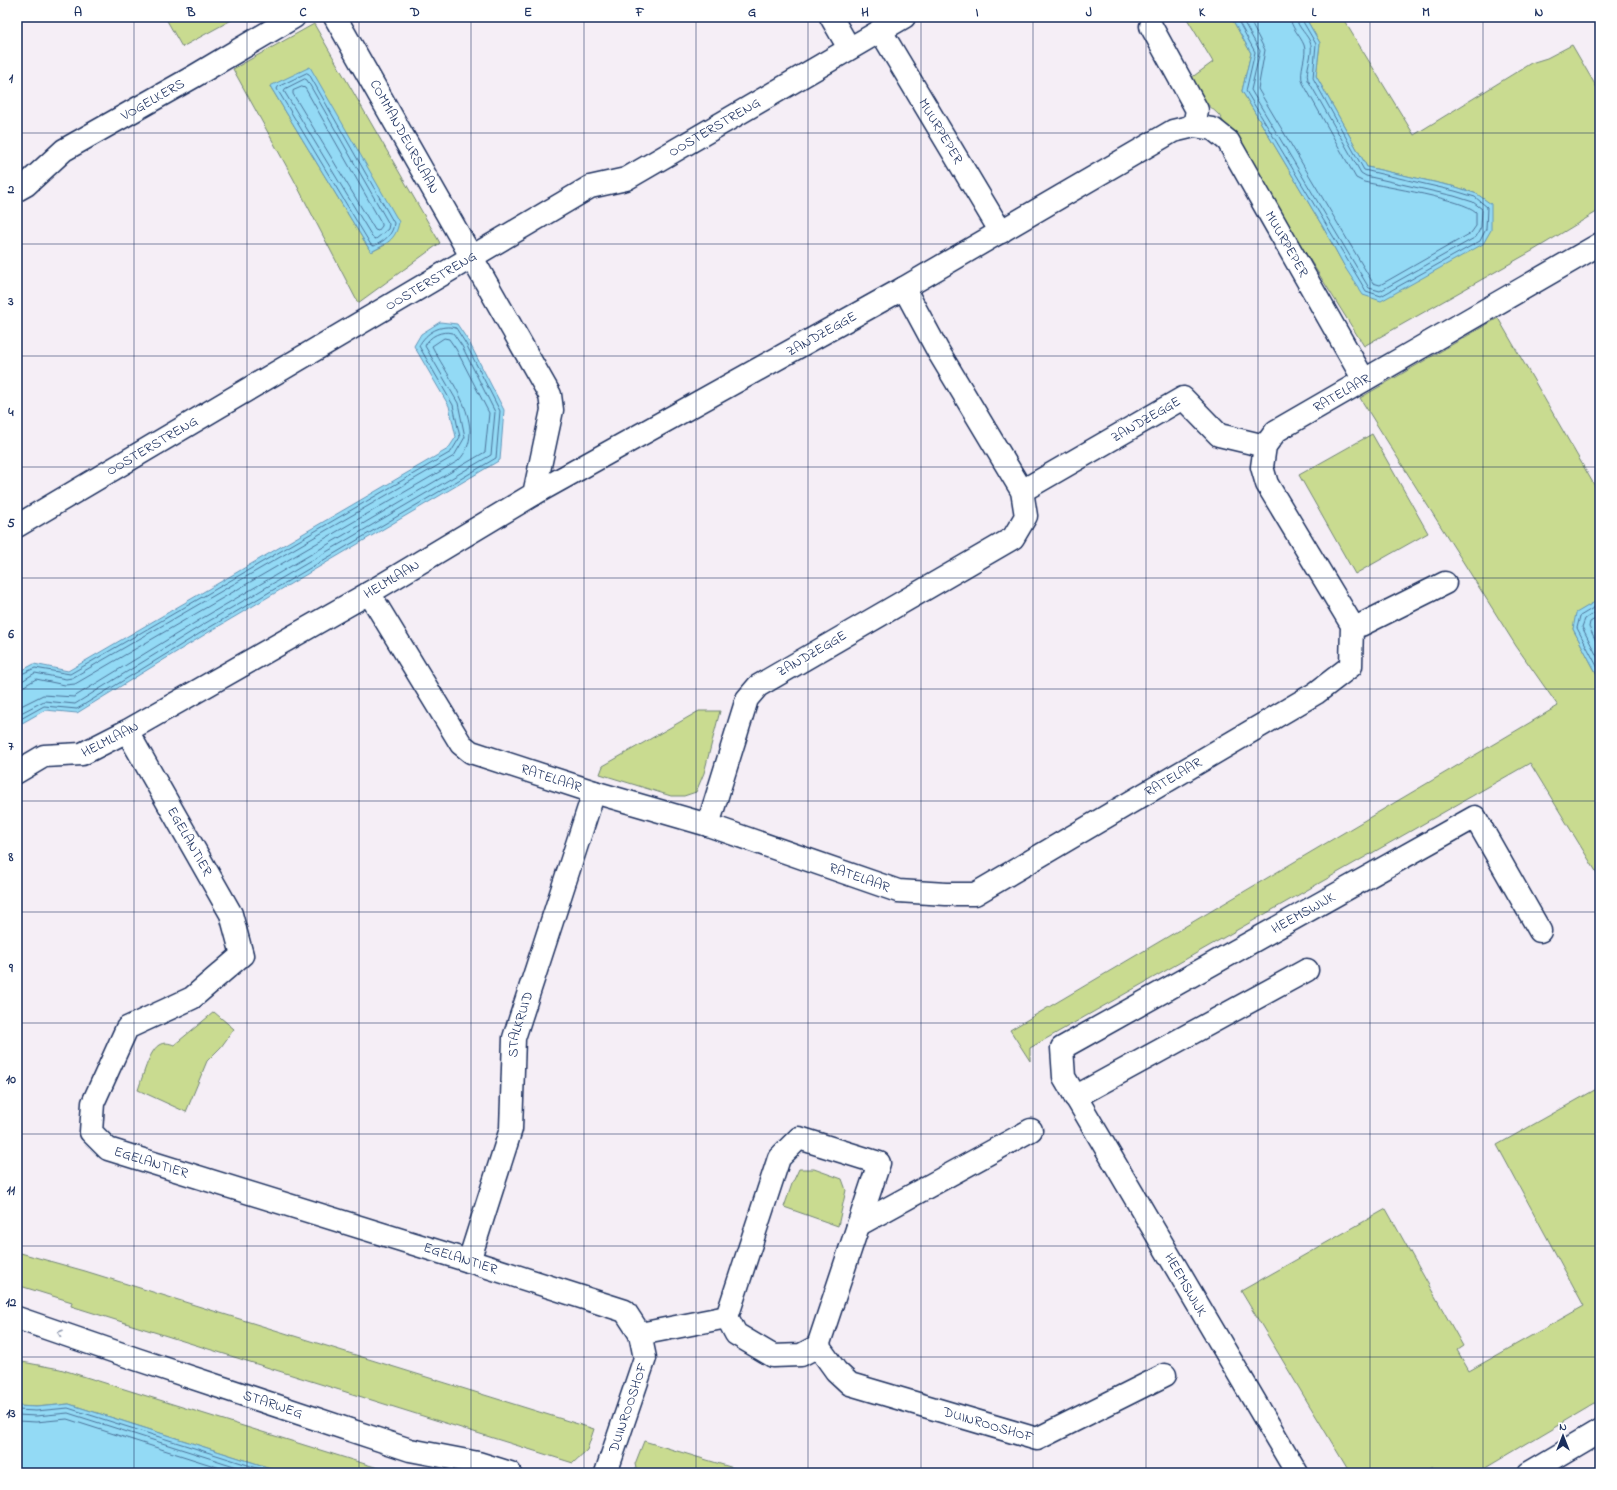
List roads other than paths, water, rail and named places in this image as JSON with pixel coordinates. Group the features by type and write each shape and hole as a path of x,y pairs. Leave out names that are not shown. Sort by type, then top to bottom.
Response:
{"street":[{"name":"VOGELKERS","path":"17,190 26,185 64,150 294,17"},
{"name":"COMMANDEURSLAAN","path":"335,17 472,258"},
{"path":"831,17 849,48"},
{"name":"OOSTERSTRENG","path":"17,526 590,187 626,179 904,17"},
{"path":"1151,26 1197,110 1194,126"},
{"name":"MUURPEPER","path":"880,30 1001,232"},
{"name":"MUURPEPER","path":"904,288 1173,131 1194,126 1213,129 1228,141 1364,380"},
{"name":"RATELAAR","path":"369,592 462,744 471,752 594,792 708,825 898,891 975,894 1316,693 1351,666 1352,626 1267,484 1262,467 1265,446 1276,431 1600,244"},
{"path":"472,258 550,395 552,410 534,494"},
{"name":"ZANDZEGGE","path":"534,494 904,288 938,351 1022,491 1026,516 1013,538 758,686 747,699 708,825"},
{"name":"ZANDZEGGE","path":"1022,491 1183,398 1219,435 1265,446"},
{"name":"HELMLAAN","path":"17,772 44,756 82,754 126,731 369,592 534,494"},
{"path":"1352,626 1361,625 1445,583"},
{"name":"EGELANTIER","path":"126,731 231,914 242,956 192,998 126,1028 93,1103 91,1132 108,1149 625,1311 640,1334"},
{"name":"STALKRUID","path":"469,1261 511,1129 514,1038 594,792"},
{"name":"HEEMSWIJK","path":"1297,1473 1075,1097 1064,1077 1062,1048 1475,817 1540,931"},
{"path":"1075,1097 1307,970"},
{"path":"858,1225 1031,1130"},
{"path":"799,1138 879,1163 858,1225 818,1346 801,1355 773,1356 736,1334 727,1317 779,1158 799,1138"},
{"path":"640,1334 727,1317"},
{"name":"STARWEG","path":"17,1318 136,1360 410,1450 478,1463 510,1473"},
{"name":"STARWEG","path":"17,1334 81,1355 136,1360"},
{"name":"DUINROOSHOF","path":"606,1473 645,1358 640,1334"},
{"name":"DUINROOSHOF","path":"818,1346 836,1371 850,1384 1037,1438 1164,1375"},
{"path":"1528,1473 1600,1431"},
{"name":"STARWEG","path":"410,1450 456,1473"}],"water":[{"path":"1231,17 1305,17 1320,43 1316,76 1367,167 1456,187 1477,194 1491,204 1491,230 1483,244 1381,301 1363,295 1346,269 1323,227 1242,91 1251,53"},
{"path":"310,67 399,222 398,228 390,241 371,252 270,86"},
{"path":"440,322 457,324 469,342 504,410 500,460 209,632 77,713 45,710 17,726 17,673 34,664 68,671 448,449 456,437 449,406 414,346 421,334"},
{"path":"1600,599 1600,680 1573,629 1576,613"},
{"path":"69,1404 286,1473 17,1473 17,1406 36,1407"}]}
